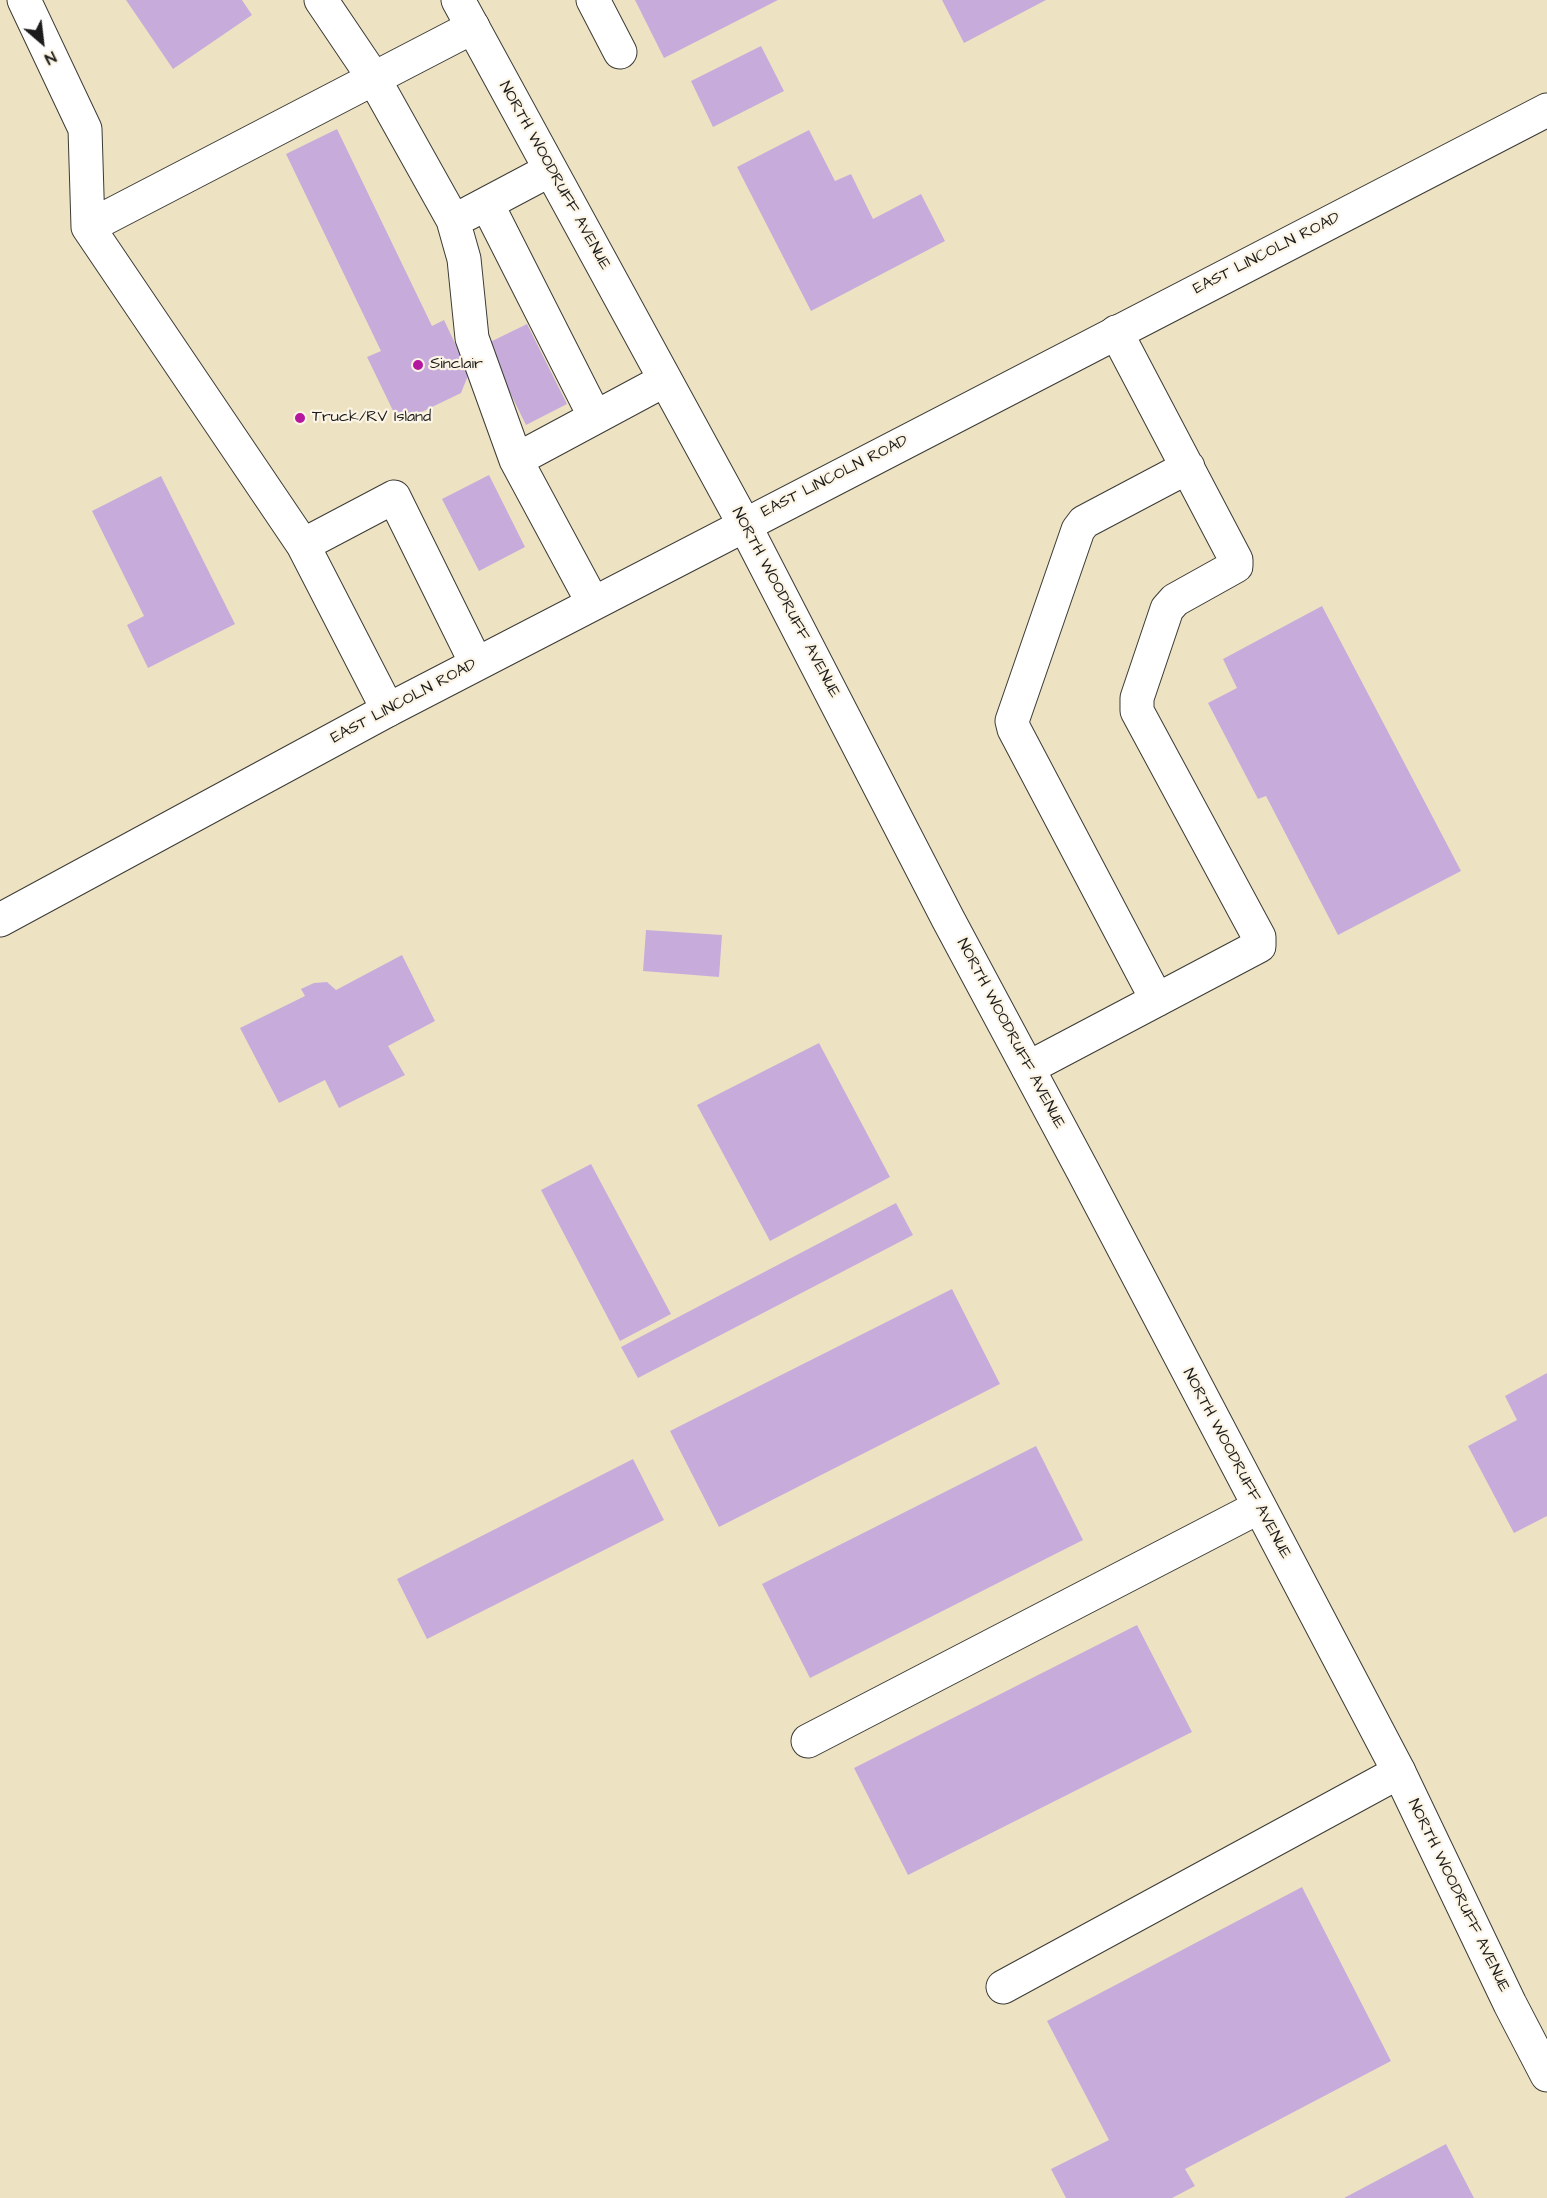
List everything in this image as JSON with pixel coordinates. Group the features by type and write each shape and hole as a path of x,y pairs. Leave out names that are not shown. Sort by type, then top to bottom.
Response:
{"main road":[{"path":"24,0 85,129 88,227 303,545 388,710"},
{"path":"321,0 373,77 453,220 464,259 472,338 516,460 593,603"},
{"path":"593,0 620,52"},
{"path":"88,227 373,77 465,14"},
{"name":"NORTH WOODRUFF AVENUE","path":"465,14 744,524 948,919 1399,1772 1510,2004 1547,2075"},
{"name":"EAST LINCOLN ROAD","path":"0,920 476,663 1547,110"},
{"path":"453,220 550,170"},
{"path":"487,204 595,417"},
{"path":"1028,1068 1258,946 1259,937 1137,711 1137,698 1167,609 1175,600 1236,566 1236,560 1116,332"},
{"path":"516,460 665,380"},
{"path":"1157,1000 1014,729 1012,721 1078,530 1084,522 1188,467"},
{"path":"303,545 394,497 476,663"},
{"path":"808,1741 1259,1507"},
{"path":"1003,1987 1399,1772"}],"building":[{"path":"126,0 242,0 252,15 173,69"},
{"path":"635,0 778,0 664,58"},
{"path":"942,0 1046,0 964,43"},
{"path":"761,46 784,91 713,127 691,81"},
{"path":"337,129 432,326 444,320 469,373 461,393 399,423 367,357 381,351 286,154"},
{"path":"809,130 835,181 851,174 873,219 921,194 945,241 811,311 737,167"},
{"path":"527,324 567,404 526,425 486,344"},
{"path":"489,475 525,547 479,571 442,499"},
{"path":"161,476 235,624 148,668 127,625 144,616 92,511"},
{"path":"1322,606 1461,871 1338,935 1266,796 1258,799 1208,703 1237,688 1223,659"},
{"path":"646,930 722,935 719,977 643,971"},
{"path":"402,955 435,1021 388,1046 405,1075 339,1108 325,1080 279,1103 240,1028 305,996 301,989 314,983 327,982 336,990"},
{"path":"819,1043 890,1177 770,1241 697,1105"},
{"path":"591,1164 671,1314 620,1341 541,1190"},
{"path":"896,1203 913,1235 638,1378 621,1347"},
{"path":"952,1289 1000,1384 719,1527 670,1431"},
{"path":"1547,1373 1547,1516 1514,1533 1468,1446 1517,1420 1505,1396"},
{"path":"1036,1446 1083,1540 810,1678 762,1584"},
{"path":"633,1459 664,1520 427,1639 397,1579"},
{"path":"1137,1625 1192,1732 908,1875 854,1768"},
{"path":"1302,1887 1391,2061 1185,2169 1195,2186 1172,2198 1066,2198 1051,2169 1109,2140 1047,2021"},
{"path":"1446,2144 1474,2198 1344,2198"}],"place":[{"name":"Sinclair","path":"418,365"},
{"name":"Truck/RV Island","path":"300,418"}]}
